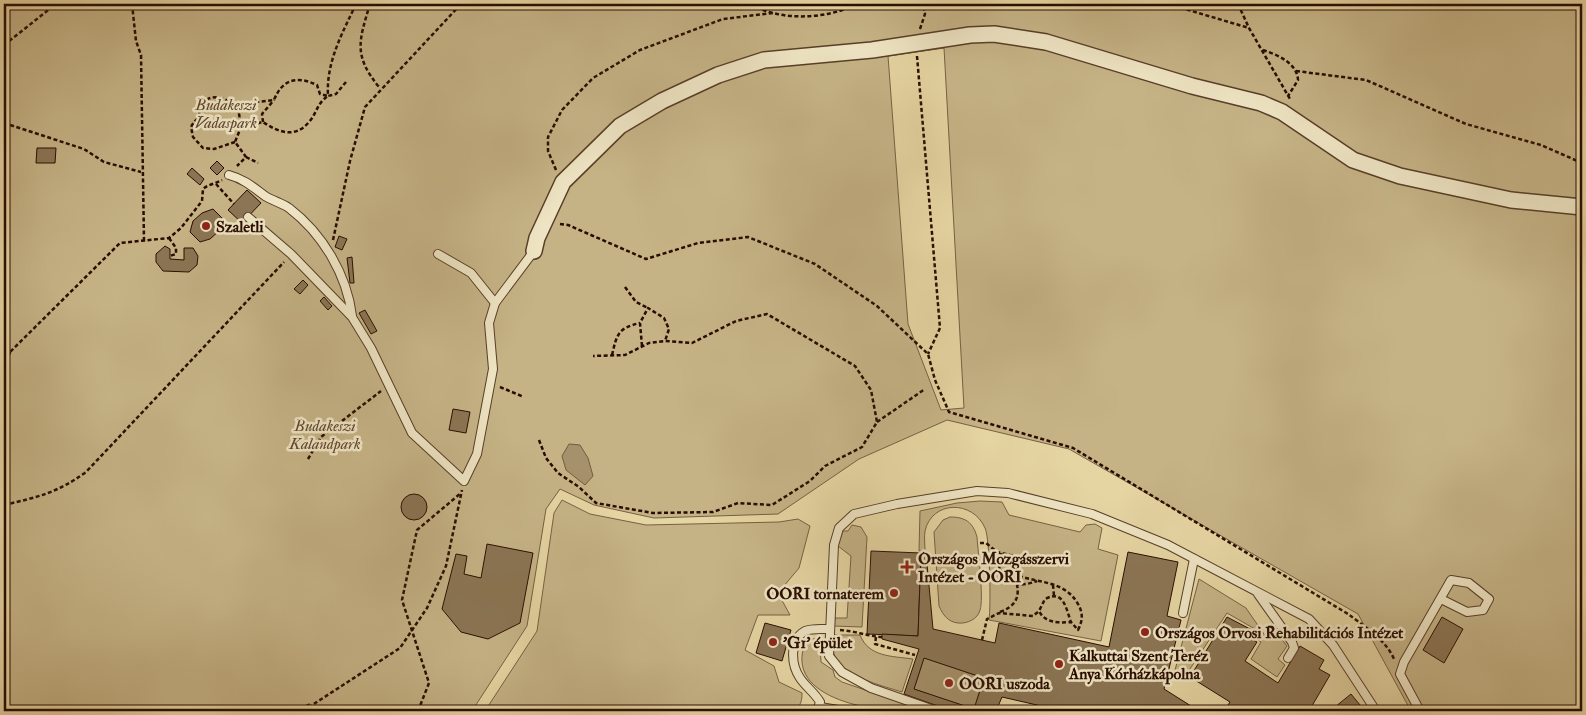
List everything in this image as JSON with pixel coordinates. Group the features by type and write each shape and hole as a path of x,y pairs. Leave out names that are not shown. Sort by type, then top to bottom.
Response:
{"street":[{"path":"534,251 563,182 620,126 662,100 718,75 764,60 872,50 970,35 994,34 1046,42 1192,86 1261,103 1282,112 1353,160 1400,176 1512,200 1582,207"}],"lane":[{"path":"229,175 242,179 266,197 288,207 308,224 328,250 349,296 352,317"},
{"path":"248,217 291,254 352,317 412,433 464,481 477,454 493,369 489,323 496,303 534,251"},
{"path":"438,254 472,274 496,303"},
{"path":"937,711 871,688 842,672 829,656 834,545 839,528 854,514 898,504 977,491 1008,494 1092,514 1168,545 1309,619 1333,645 1376,711"},
{"path":"1183,613 1194,559"},
{"path":"1420,711 1400,674 1404,662 1440,599 1451,580 1469,583 1489,599 1483,610 1468,612 1440,599"},
{"path":"1257,593 1292,642 1294,648 1288,658"},
{"path":"829,629 807,630 800,636 793,651 795,668 800,679 816,695 820,702 819,709 844,711"}],"path":[{"path":"4,45 56,4"},
{"path":"132,4 136,41 141,55 141,172 144,241"},
{"path":"328,96 327,78 331,61 356,4"},
{"path":"370,4 360,48 366,70 379,87"},
{"path":"328,250 333,241 350,161 365,107 460,4"},
{"path":"751,4 773,12"},
{"path":"563,182 554,167 548,151 548,137 562,110 593,78 640,50 724,19 773,12 812,15 834,12 857,4"},
{"path":"923,4 924,14 916,43 940,328 928,354"},
{"path":"1168,4 1249,28"},
{"path":"1238,4 1249,28 1292,104"},
{"path":"1263,50 1278,56 1296,71 1366,80 1466,124 1541,145 1582,163"},
{"path":"1288,96 1298,80 1296,71"},
{"path":"262,122 262,114 274,100 280,87 288,81 309,81 317,85 320,94 328,96"},
{"path":"241,127 262,122 279,132 297,132 309,122 322,100 336,94 346,82"},
{"path":"238,107 241,127 235,142 214,149 203,148 193,137 191,127 199,117 199,109 204,101 213,97 221,97 238,107 250,103 274,100"},
{"path":"4,123 84,149 104,162 141,172"},
{"path":"235,142 246,157 258,163"},
{"path":"4,380 10,352 120,243 169,238 196,211 202,201 203,189 209,184 216,184 229,175 246,157"},
{"path":"216,184 234,204"},
{"path":"545,221 568,225 646,259 698,242 748,237 815,264 877,306 928,354 935,380 949,412 1073,448 1348,614 1369,630 1391,653 1400,674"},
{"path":"169,238 176,248 176,254 170,256"},
{"path":"4,505 39,498 64,488 86,472 291,254"},
{"path":"625,286 636,302 664,318 669,329 665,341"},
{"path":"642,347 640,323 648,308"},
{"path":"593,356 625,355 642,347 665,341 692,343 736,321 767,314 855,366 871,390 877,422"},
{"path":"612,355 619,332 627,326 640,323"},
{"path":"4,352 10,352"},
{"path":"490,382 524,397"},
{"path":"308,459 321,437 388,385"},
{"path":"539,440 546,458 558,473 579,487 596,503 653,514 713,512 738,504 772,505 810,481 825,466 862,447 877,422 924,389"},
{"path":"303,711 400,648 426,608 446,566 464,481"},
{"path":"418,711 429,682 402,600 416,530 462,492"},
{"path":"980,543 986,543 1001,553 1014,556 1016,571 1019,576"},
{"path":"1001,553 999,570 1007,581 1017,585 1039,581"},
{"path":"999,570 1053,585 1072,594 1081,610 1082,621 1078,630 1071,622 1065,603 1054,596"},
{"path":"982,640 987,619 1010,608 1015,603 1018,596 1017,585"},
{"path":"1053,585 1054,596"},
{"path":"999,613 1033,616 1039,611 1045,599 1054,596"},
{"path":"1039,611 1042,617 1047,620 1071,622"},
{"path":"829,629 858,631 865,635 882,637"},
{"path":"876,636 875,644 915,655"},
{"path":"294,711 317,702"}],"green space":[{"path":"4,4 1582,4 1582,711 1411,711 1358,614 1069,449 947,420 859,459 778,514 654,518 594,505 560,489 546,509 527,626 472,711 4,711","holes":["944,48 964,408 941,410 908,324 888,56"]},
{"path":"562,500 590,514 646,525 779,522 798,519 810,526 799,568 778,593 790,615 758,615 745,650 774,666 779,682 802,693 801,702 798,707 790,711 485,711 537,631 554,513"},
{"path":"1002,502 1009,515 1080,532 1086,525 1095,524 1102,528 1098,549 1118,555 1101,641 989,620 990,572 987,534 979,519 972,512 963,508 953,507 944,509 936,514 929,521 925,531 925,551 919,551 920,511 957,503"},
{"path":"950,517 968,521 977,537 981,604 979,613 975,618 961,623 949,620 939,606 934,532 943,520"},
{"path":"852,525 861,527 867,537 862,627 834,626 835,618 847,618 851,556 838,546 843,531 848,531"},
{"path":"1199,579 1246,608 1268,640 1277,633 1287,646 1278,659 1285,665 1277,677 1251,659 1261,642 1252,636 1255,629 1227,613 1182,681 1174,674"},
{"path":"834,635 860,635 869,648 875,651 889,656 913,659 902,692 863,679 844,668 834,654"},
{"path":"817,638 820,645 821,662 833,670 835,677 842,682 923,710 884,710 862,706 840,700 821,691 808,678 802,661 806,641"}],"shaded area":[{"path":"569,444 580,445 588,458 593,476 585,485 566,470 562,456"},
{"name":"OORI uszoda","path":"924,658 984,678 974,709 914,689"}],"building":[{"path":"37,148 56,148 55,163 36,163"},
{"path":"217,161 224,168 217,175 210,168"},
{"path":"192,168 204,179 200,185 187,174"},
{"path":"247,190 261,203 242,223 228,210"},
{"name":"Szaletli","path":"213,209 223,219 219,231 210,239 200,242 190,232 193,221 202,213"},
{"path":"339,236 347,239 342,250 335,247"},
{"path":"165,246 170,249 170,259 184,260 184,248 193,248 198,256 197,265 189,272 163,271 156,262 156,254"},
{"path":"352,257 354,283 350,283 347,258"},
{"path":"303,280 308,285 300,294 294,289"},
{"path":"324,297 332,306 328,310 320,301"},
{"path":"365,310 377,331 371,334 359,313"},
{"path":"453,409 470,412 466,433 449,430"},
{"path":"414,494 423,498 427,507 423,516 414,520 405,516 401,507 405,498"},
{"path":"487,544 533,553 520,623 488,639 461,632 442,609 456,554 467,556 464,574 481,578"},
{"name":"OORI tornaterem","path":"871,551 921,553 918,636 867,634"},
{"name":"Országos Orvosi Rehabilitációs Intézet","path":"1128,552 1178,562 1167,616 1181,620 1164,689 1199,711 1063,711 1002,697 996,711 952,711 904,694 919,649 882,639 882,634 918,636 921,553 926,553 933,629 995,643 999,623 1109,647","holes":["924,658 984,678 974,709 914,689"]},
{"name":"Országos Orvosi Rehabilitációs Intézet","path":"1227,617 1252,630 1248,637 1257,642 1245,661 1278,683 1300,646 1324,660 1319,669 1330,675 1309,711 1249,711 1243,707 1240,711 1224,711 1230,702 1190,677"},
{"path":"1442,617 1463,629 1444,663 1423,650"},
{"name":"'G1' épület","path":"765,623 791,630 782,661 756,653"},
{"path":"1351,694 1365,711 1330,711"}],"place":[{"name":"Szaletli","path":"206,226"},
{"name":"Országos Mozgásszervi Intézet - OORI","path":"907,567"},
{"name":"OORI tornaterem","path":"894,593"},
{"name":"Országos Orvosi Rehabilitációs Intézet","path":"1145,632"},
{"name":"'G1' épület","path":"773,642"},
{"name":"Kalkuttai Szent Teréz Anya Kórházkápolna","path":"1059,664"},
{"name":"OORI uszoda","path":"949,683"}],"park label":[{"name":"Budakeszi Vadaspark","path":"226,113"},
{"name":"Budakeszi Kalandpark","path":"325,434"}]}
